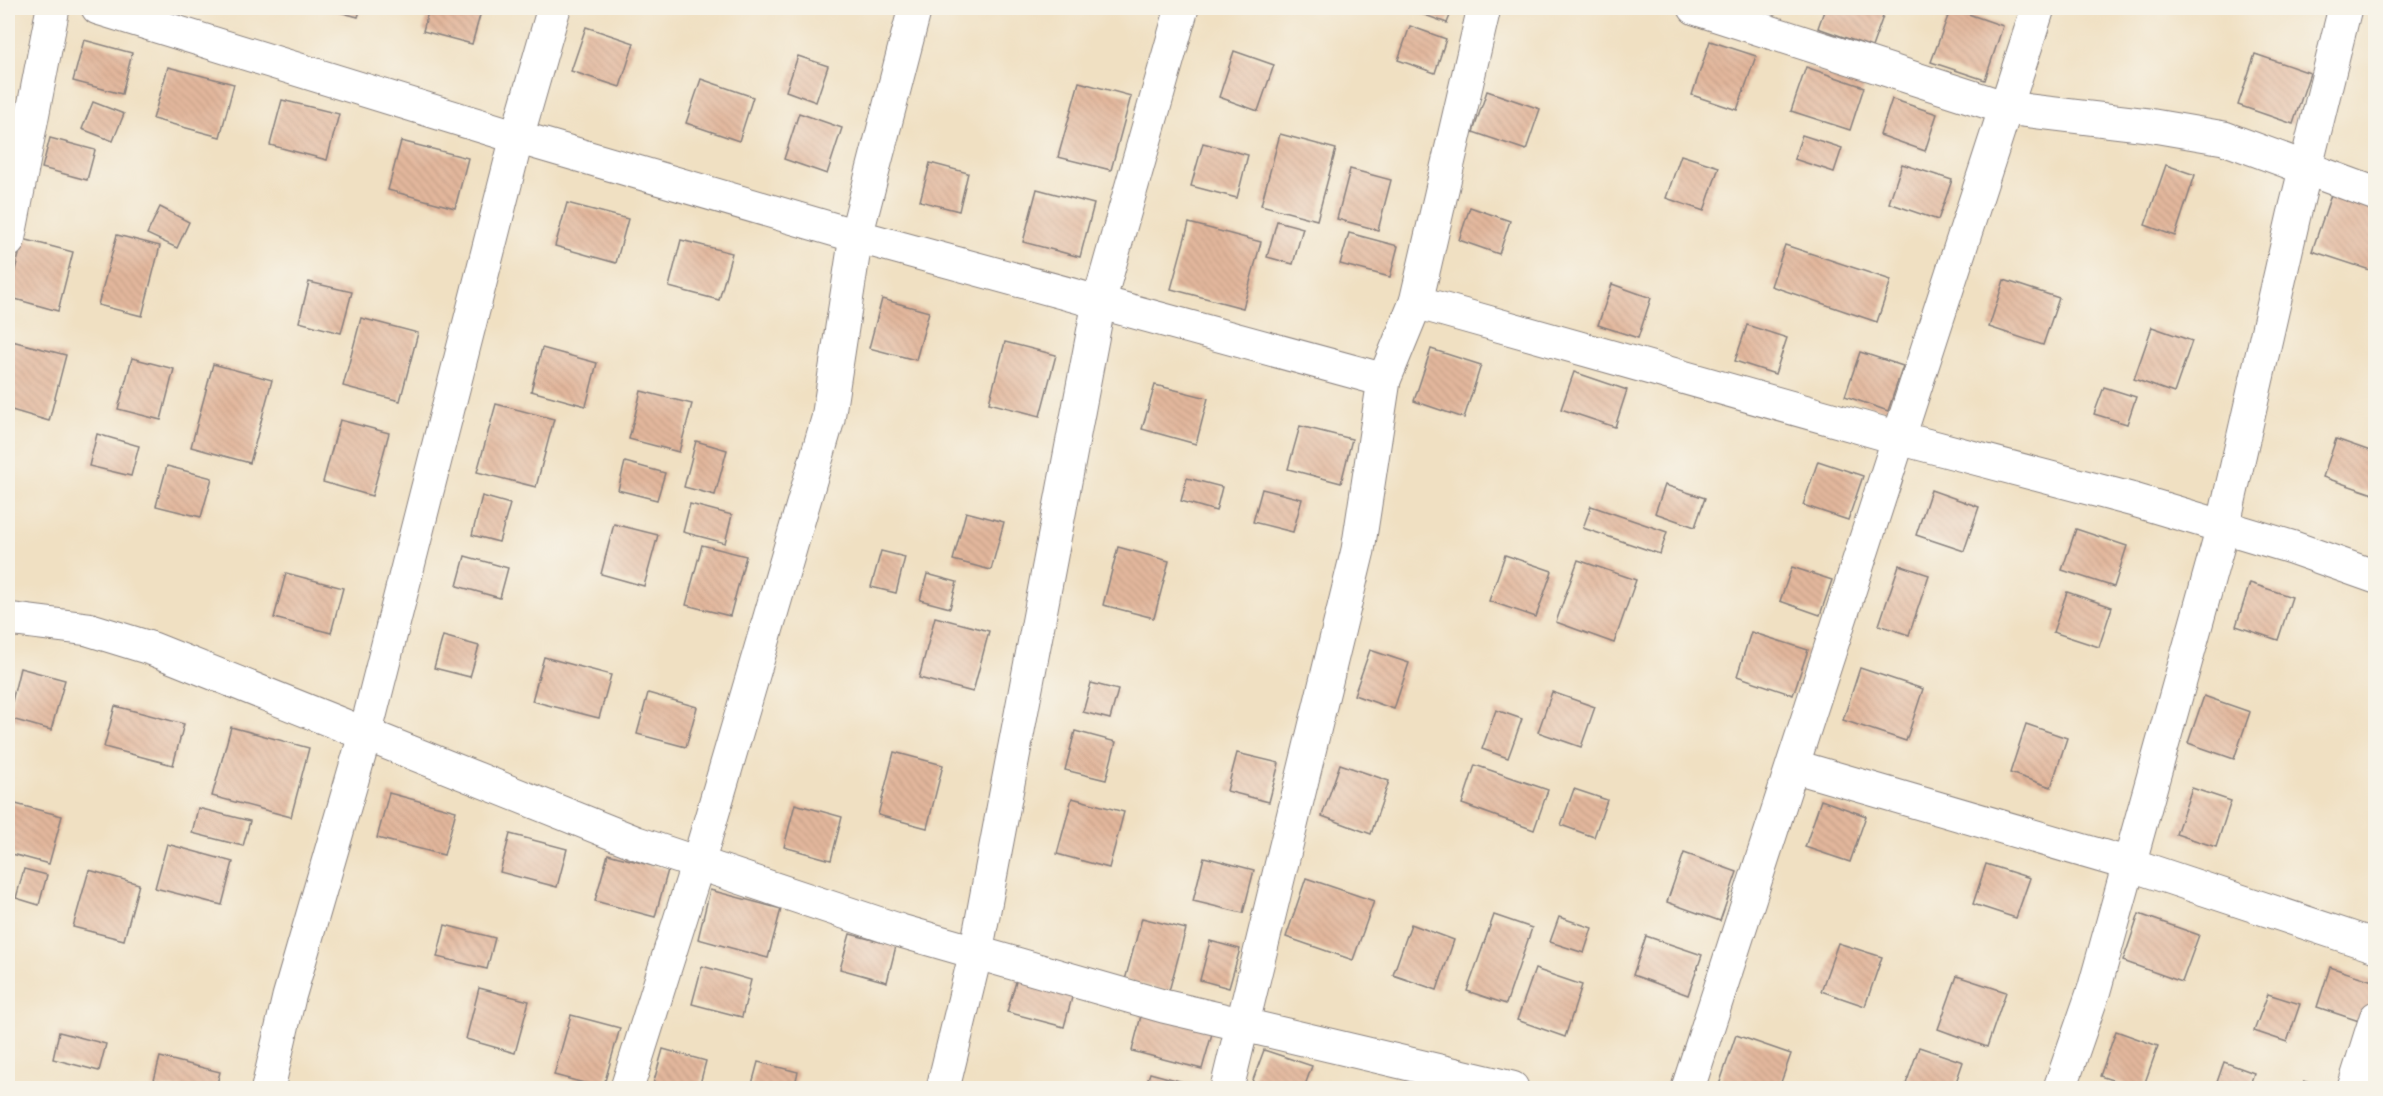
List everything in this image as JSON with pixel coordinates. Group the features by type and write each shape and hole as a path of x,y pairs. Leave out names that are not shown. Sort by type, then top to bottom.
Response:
{"street":[{"path":"8,241 53,8"},
{"path":"99,8 517,137 856,236 1384,380"},
{"path":"268,1089 289,997 365,735 517,137 554,8"},
{"path":"627,1089 698,863 828,420 856,236 915,8"},
{"path":"943,1089 976,952 1099,302 1182,8"},
{"path":"1227,1089 1358,550 1384,380 1416,302 1484,8"},
{"path":"1695,8 2006,108 2148,125 2224,138 2376,194"},
{"path":"1688,1089 2038,8"},
{"path":"2060,1089 2094,990 2223,527 2345,8"},
{"path":"1416,302 1899,438 2134,500 2290,547 2376,577"},
{"path":"8,619 88,629 153,649 626,839 901,931 1163,1006 1512,1089"},
{"path":"1793,766 2129,864 2376,946"},
{"path":"2354,1089 2376,1018"}],"building":[{"path":"325,8 361,8 358,17"},
{"path":"429,8 482,8 472,44 423,31"},
{"path":"1415,8 1453,8 1447,23 1414,11"},
{"path":"1825,8 1886,8 1872,47 1818,28"},
{"path":"1951,8 2003,26 1985,80 1931,62"},
{"path":"1410,26 1446,39 1435,73 1398,60"},
{"path":"586,27 634,43 620,87 571,71"},
{"path":"84,40 132,53 122,94 73,81"},
{"path":"1710,41 1756,56 1737,110 1692,95"},
{"path":"1234,51 1274,65 1258,111 1219,97"},
{"path":"2255,54 2310,73 2293,124 2238,105"},
{"path":"798,56 828,66 816,102 786,91"},
{"path":"168,67 234,84 220,137 153,119"},
{"path":"1806,67 1864,87 1850,130 1791,111"},
{"path":"701,79 753,97 739,141 686,123"},
{"path":"1079,82 1131,96 1111,170 1058,157"},
{"path":"1487,91 1540,109 1526,150 1473,132"},
{"path":"1892,99 1937,114 1925,151 1880,135"},
{"path":"282,100 339,114 327,160 270,145"},
{"path":"93,102 124,114 113,141 82,129"},
{"path":"799,113 842,128 827,174 784,159"},
{"path":"8,118 26,123 8,188"},
{"path":"1280,134 1336,149 1317,220 1261,205"},
{"path":"1802,135 1842,148 1834,172 1794,159"},
{"path":"50,138 95,150 87,180 42,168"},
{"path":"401,141 468,158 455,208 388,190"},
{"path":"1203,143 1248,155 1237,198 1191,186"},
{"path":"1681,155 1719,167 1704,211 1666,198"},
{"path":"930,163 968,173 959,211 920,201"},
{"path":"1902,164 1952,180 1938,220 1889,203"},
{"path":"2166,165 2195,175 2175,236 2145,225"},
{"path":"1350,169 1391,180 1378,230 1337,219"},
{"path":"1037,189 1094,204 1080,257 1023,242"},
{"path":"2331,195 2376,210 2376,272 2312,251"},
{"path":"567,203 628,219 616,263 555,246"},
{"path":"160,207 189,222 177,248 147,234"},
{"path":"1470,207 1510,221 1499,254 1459,240"},
{"path":"1277,221 1303,228 1293,264 1267,257"},
{"path":"1189,223 1261,242 1243,308 1171,289"},
{"path":"1349,233 1398,246 1390,277 1340,264"},
{"path":"117,235 160,246 142,316 98,305"},
{"path":"23,239 73,252 58,311 8,297"},
{"path":"681,240 732,253 719,300 669,287"},
{"path":"1785,245 1891,280 1877,322 1771,286"},
{"path":"2004,280 2059,298 2043,345 1989,327"},
{"path":"309,282 352,292 341,333 299,322"},
{"path":"1612,284 1651,298 1638,338 1598,325"},
{"path":"882,299 929,312 916,360 869,348"},
{"path":"361,318 418,333 400,401 343,386"},
{"path":"1747,325 1787,338 1775,374 1735,361"},
{"path":"2152,327 2192,341 2174,393 2134,379"},
{"path":"8,340 66,355 49,421 8,409"},
{"path":"1005,342 1056,355 1040,416 989,403"},
{"path":"542,348 597,363 586,406 531,391"},
{"path":"1431,349 1481,365 1464,418 1414,401"},
{"path":"1860,352 1903,366 1888,411 1845,396"},
{"path":"132,358 174,369 161,420 118,409"},
{"path":"213,364 272,380 250,463 191,447"},
{"path":"1574,372 1627,390 1615,427 1561,409"},
{"path":"1155,385 1208,398 1196,444 1142,429"},
{"path":"2104,387 2136,397 2127,424 2094,414"},
{"path":"641,391 692,404 679,452 629,439"},
{"path":"496,404 554,419 536,487 477,472"},
{"path":"340,420 389,433 372,496 323,482"},
{"path":"1300,426 1352,439 1341,483 1288,469"},
{"path":"97,434 139,446 131,476 89,466"},
{"path":"2336,439 2376,453 2376,495 2323,477"},
{"path":"696,441 727,450 715,495 684,487"},
{"path":"1818,461 1863,476 1848,520 1803,505"},
{"path":"625,462 665,473 657,500 618,490"},
{"path":"167,466 212,478 201,517 156,506"},
{"path":"1187,478 1222,487 1216,511 1181,501"},
{"path":"1665,485 1705,498 1695,527 1655,513"},
{"path":"1262,489 1302,499 1293,532 1253,522"},
{"path":"1931,490 1979,507 1964,551 1916,535"},
{"path":"482,496 510,504 499,542 472,535"},
{"path":"690,504 732,515 725,543 683,532"},
{"path":"1591,506 1667,532 1660,554 1583,528"},
{"path":"966,512 1004,522 991,570 953,560"},
{"path":"614,524 658,535 644,586 601,574"},
{"path":"2076,529 2127,546 2114,587 2062,570"},
{"path":"702,545 746,556 730,616 686,605"},
{"path":"1118,547 1169,561 1154,618 1103,605"},
{"path":"881,551 905,557 896,593 871,587"},
{"path":"1505,555 1552,571 1536,617 1489,601"},
{"path":"465,556 508,568 500,598 457,586"},
{"path":"1578,560 1636,580 1614,643 1556,622"},
{"path":"1899,565 1929,575 1909,635 1879,625"},
{"path":"1792,567 1832,580 1820,615 1780,601"},
{"path":"286,573 343,588 331,633 274,618"},
{"path":"927,574 957,582 950,608 920,600"},
{"path":"2250,583 2292,597 2278,640 2236,626"},
{"path":"2067,592 2112,607 2099,647 2053,632"},
{"path":"935,617 989,631 973,692 919,678"},
{"path":"1751,632 1808,650 1793,695 1737,676"},
{"path":"443,636 479,646 470,677 434,668"},
{"path":"1370,650 1409,663 1394,709 1354,695"},
{"path":"544,657 611,675 599,718 532,701"},
{"path":"20,668 65,680 51,730 8,718"},
{"path":"1860,668 1923,689 1906,741 1843,720"},
{"path":"1091,683 1118,690 1110,719 1083,712"},
{"path":"1552,692 1595,707 1581,747 1538,732"},
{"path":"648,693 697,707 686,747 637,734"},
{"path":"2204,696 2250,712 2234,759 2188,743"},
{"path":"115,706 184,724 173,765 104,747"},
{"path":"1496,710 1522,719 1508,758 1482,749"},
{"path":"2026,724 2067,738 2051,787 2010,773"},
{"path":"231,727 309,748 291,817 212,796"},
{"path":"1075,731 1116,742 1106,780 1065,770"},
{"path":"894,752 943,765 927,828 878,815"},
{"path":"1237,753 1279,763 1269,802 1227,791"},
{"path":"1340,764 1389,781 1371,834 1322,816"},
{"path":"1475,765 1548,790 1534,830 1462,804"},
{"path":"2192,788 2231,801 2216,847 2176,834"},
{"path":"1574,789 1607,800 1594,837 1561,825"},
{"path":"389,793 456,811 444,855 377,838"},
{"path":"1072,798 1124,812 1109,868 1057,854"},
{"path":"1821,800 1866,816 1850,862 1805,847"},
{"path":"8,802 62,816 49,864 8,853"},
{"path":"795,804 842,817 831,860 784,847"},
{"path":"198,808 250,821 243,846 192,833"},
{"path":"510,834 567,849 557,887 500,872"},
{"path":"167,844 233,862 222,905 155,888"},
{"path":"1684,853 1737,872 1720,921 1667,902"},
{"path":"608,854 668,870 655,917 595,901"},
{"path":"1204,857 1254,870 1243,913 1193,901"},
{"path":"1986,864 2030,878 2016,918 1973,904"},
{"path":"24,869 47,875 39,905 16,898"},
{"path":"89,870 139,884 124,940 73,927"},
{"path":"1306,878 1374,901 1353,960 1286,937"},
{"path":"710,890 781,909 768,958 698,939"},
{"path":"2139,914 2199,935 2182,982 2123,961"},
{"path":"1494,915 1532,928 1506,1004 1467,991"},
{"path":"1559,917 1592,928 1584,953 1550,942"},
{"path":"1142,918 1186,929 1169,991 1125,980"},
{"path":"1411,924 1454,940 1437,990 1393,975"},
{"path":"445,925 495,938 487,969 437,957"},
{"path":"850,934 896,946 887,982 840,969"},
{"path":"1646,936 1702,955 1688,995 1633,975"},
{"path":"1210,941 1240,949 1229,988 1200,980"},
{"path":"1838,943 1882,957 1865,1006 1821,991"},
{"path":"702,966 751,980 742,1017 692,1004"},
{"path":"2330,967 2376,982 2376,992 2365,1023 2317,1007"},
{"path":"1535,969 1582,985 1565,1037 1517,1020"},
{"path":"1018,975 1074,990 1064,1027 1007,1012"},
{"path":"1957,976 2006,992 1987,1047 1938,1029"},
{"path":"479,988 529,1001 515,1053 466,1039"},
{"path":"2268,994 2300,1004 2287,1042 2254,1031"},
{"path":"1142,1012 1213,1030 1202,1069 1132,1051"},
{"path":"571,1015 620,1028 603,1088 554,1075"},
{"path":"2116,1031 2158,1046 2143,1088 2136,1088 2100,1076"},
{"path":"59,1032 106,1044 99,1071 53,1059"},
{"path":"1736,1035 1791,1054 1779,1088 1718,1088"},
{"path":"1919,1047 1963,1062 1954,1088 1918,1088 1906,1084"},
{"path":"663,1049 706,1061 699,1088 652,1088"},
{"path":"1264,1050 1312,1066 1304,1088 1250,1088"},
{"path":"160,1057 220,1072 216,1088 152,1088"},
{"path":"758,1062 798,1072 794,1088 751,1088"},
{"path":"2224,1062 2254,1073 2249,1088 2215,1088"},
{"path":"1150,1073 1198,1086 1197,1088 1145,1088"},
{"path":"2304,1081 2327,1088 2301,1088"}]}
